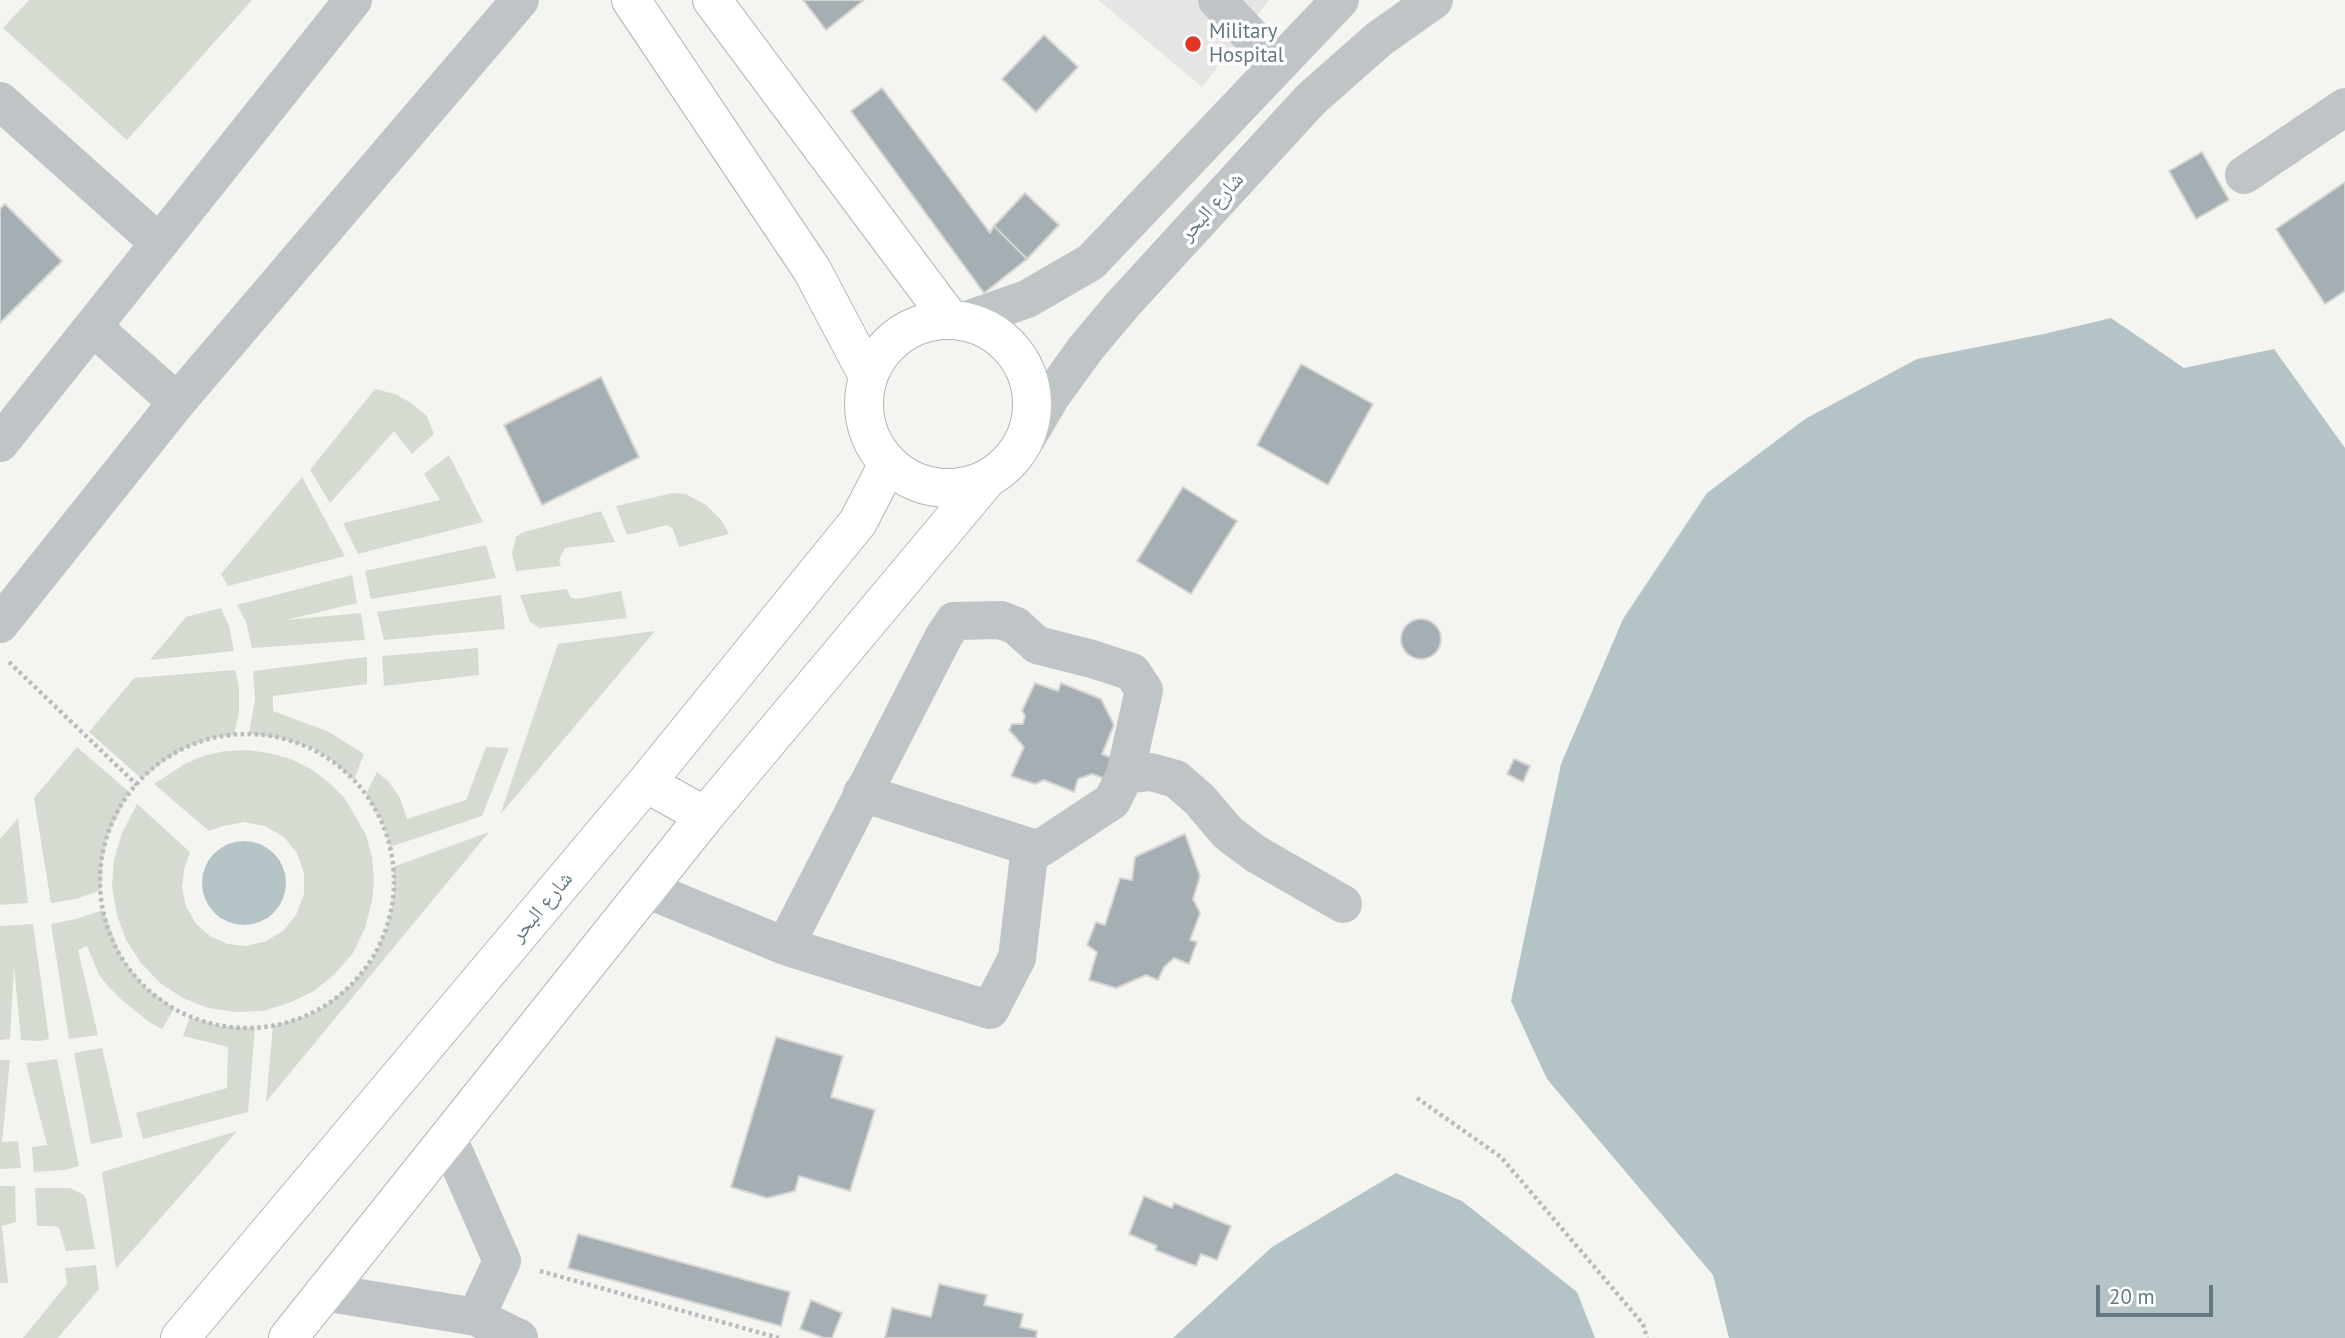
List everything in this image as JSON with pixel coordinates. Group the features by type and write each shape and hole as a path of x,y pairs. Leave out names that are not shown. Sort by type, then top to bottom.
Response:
{"main road":[{"path":"631,0 812,270 868,376"},
{"path":"305,1323 447,1138 646,888 987,479 1008,464 1023,444 1033,407 1026,368 1002,337 958,319 712,0"},
{"path":"958,319 915,326 886,346 868,376 864,407 871,438 888,464 919,483 953,488 987,479"},
{"name":"شارع البحر","path":"180,1338 646,783 859,522 888,464"},
{"path":"646,783 705,816"}],"street":[{"path":"0,443 353,0"},
{"path":"0,624 177,402 520,0"},
{"path":"1217,0 1277,64"},
{"path":"958,319 1027,299 1091,262 1340,0"},
{"name":"شارع البحر","path":"1023,444 1086,348 1311,99 1379,39 1434,0"},
{"path":"0,101 159,243"},
{"path":"2244,175 2345,107"},
{"path":"1091,262 1123,304"},
{"path":"93,327 177,402"},
{"path":"785,946 862,793 954,621 1001,620 1016,626 1037,645 1132,672 1144,690 1125,775 1112,801 1041,848 1030,847 862,793"},
{"path":"1125,775 1151,772 1176,779 1200,800 1228,833 1256,854 1343,904"},
{"path":"646,888 785,946 990,1010 1017,958 1030,847"},
{"path":"447,1138 502,1261 476,1317"},
{"path":"305,1323 476,1317 519,1338"}],"path":[{"path":"0,653 137,785"},
{"path":"250,734 302,744 321,753 347,773 366,793 383,824 394,875 394,893 387,927 372,960 361,974 336,999 322,1008 289,1022 264,1027 237,1028 203,1022 157,998 122,958 108,926 102,900 102,864 107,837 129,792 137,785 164,761 187,747 213,738 250,734"},
{"path":"1417,1098 1501,1157 1643,1324 1647,1338"},
{"path":"502,1261 779,1338"}],"shaded area":[{"path":"29,0 252,0 127,140 3,28"},
{"name":"Military Hospital","path":"1098,0 1269,0 1202,87"},
{"path":"2111,318 2184,368 2274,349 2345,448 2345,1338 1729,1338 1713,1275 1547,1079 1511,1001 1561,764 1623,619 1707,493 1805,419 1917,359"},
{"path":"375,389 395,394 411,403 427,416 434,434 412,454 394,431 330,503 310,470"},
{"path":"449,455 483,522 358,554 343,523 440,500 424,474"},
{"path":"302,477 345,556 228,586 221,574"},
{"path":"673,493 686,494 706,505 722,521 729,534 679,547 673,529 667,525 627,535 616,506"},
{"path":"601,511 615,542 565,548 559,560 561,566 516,571 512,553 516,537 521,533"},
{"path":"486,545 496,578 371,599 365,571"},
{"path":"352,575 357,603 286,620 361,613 365,640 252,648 246,622 237,605"},
{"path":"567,589 570,597 576,599 621,591 627,618 540,628 530,622 520,595"},
{"path":"501,595 505,629 384,640 377,612"},
{"path":"221,608 229,626 234,651 150,660 186,617"},
{"path":"655,631 500,815 558,644"},
{"path":"478,648 479,675 384,686 382,656"},
{"path":"367,657 367,684 273,696 273,711 329,732 364,754 354,780 330,759 312,748 281,738 249,734 255,699 253,671"},
{"path":"235,670 239,686 239,712 234,735 213,738 187,747 142,779 89,732 134,678"},
{"path":"77,747 129,792 107,837 101,890 76,899 51,903 34,798"},
{"path":"486,747 509,748 482,816 390,847 383,824 366,794 377,772 389,782 400,798 407,819 466,800"},
{"path":"247,750 291,759 311,769 344,797 366,835 374,880 365,928 353,953 335,974 314,991 289,1003 263,1011 236,1012 208,1008 183,998 160,983 141,963 126,940 117,915 112,887 114,860 122,833 137,804 190,852 184,869 182,888 186,906 196,924 210,936 228,944 247,946 266,941 283,931 296,915 304,894 304,873 297,853 284,837 265,826 244,822 209,831 154,784 183,765 203,756"},
{"path":"18,818 28,903 0,905 0,839"},
{"path":"489,832 266,1102 273,1026 322,1008 350,986 372,960 387,927 391,910 394,893 393,867"},
{"path":"244,841 260,844 274,853 283,867 286,883 283,899 274,913 260,922 244,925 228,922 214,913 205,899 202,883 205,867 214,853 228,844"},
{"path":"103,910 122,958 144,986 174,1009 162,1029 149,1022 123,1001 99,975 87,946 78,950 98,1035 69,1039 51,924"},
{"path":"33,924 49,1039 21,1040 14,966 10,1039 0,1040 0,926"},
{"path":"190,1017 220,1026 255,1028 248,1112 143,1139 136,1113 227,1088 228,1047 183,1036"},
{"path":"102,1048 123,1137 91,1144 74,1053"},
{"path":"57,1059 79,1166 65,1170 34,1172 32,1147 47,1145 26,1063"},
{"path":"0,1060 10,1060 2,1142 18,1141 21,1168 0,1169"},
{"path":"237,1131 116,1269 102,1172"},
{"path":"1396,1173 1462,1201 1577,1292 1595,1338 1173,1338 1272,1247"},
{"path":"0,1186 15,1186 16,1222 2,1226 8,1283 0,1283"},
{"path":"35,1188 70,1188 84,1195 95,1249 66,1251 59,1228 37,1226"},
{"path":"96,1265 99,1289 58,1338 23,1338 67,1284 65,1268"}],"building":[{"path":"803,0 864,0 826,30"},
{"path":"1044,35 1078,67 1036,112 1002,79"},
{"path":"882,88 990,233 994,226 1027,259 984,293 851,111"},
{"path":"2202,152 2229,200 2196,219 2169,171"},
{"path":"2345,182 2345,291 2325,304 2276,229"},
{"path":"1025,193 1059,225 1027,259 994,226"},
{"path":"5,204 62,261 0,323 0,209"},
{"path":"1301,364 1373,404 1328,485 1257,445"},
{"path":"601,377 639,457 542,505 504,425"},
{"path":"1183,487 1237,521 1191,594 1137,561"},
{"path":"1421,619 1429,620 1435,625 1440,631 1440,647 1435,653 1429,658 1421,659 1413,658 1407,653 1402,647 1401,639 1402,631 1407,625 1413,620"},
{"path":"1035,683 1058,691 1061,683 1101,699 1114,725 1102,754 1114,759 1106,779 1092,774 1078,779 1074,792 1044,780 1035,784 1011,776 1024,747 1009,730 1012,724 1023,724 1025,716 1022,711"},
{"path":"1514,759 1530,766 1523,782 1507,774"},
{"path":"1185,834 1200,876 1193,899 1200,913 1190,940 1197,942 1189,964 1174,958 1164,967 1158,980 1146,975 1116,988 1089,980 1097,952 1087,945 1096,922 1105,925 1120,878 1132,880 1135,857"},
{"path":"776,1037 843,1056 831,1097 875,1110 850,1191 799,1176 795,1191 767,1198 731,1187"},
{"path":"1144,1196 1172,1208 1174,1203 1231,1226 1217,1260 1201,1254 1196,1266 1155,1250 1157,1246 1129,1234"},
{"path":"578,1234 790,1292 781,1326 568,1268"},
{"path":"939,1284 987,1295 984,1305 1023,1314 1020,1327 1037,1331 1036,1338 885,1338 892,1308 931,1317"},
{"path":"811,1300 842,1313 832,1338 824,1338 800,1329"}],"place":[{"name":"Military Hospital","path":"1193,44"}]}
